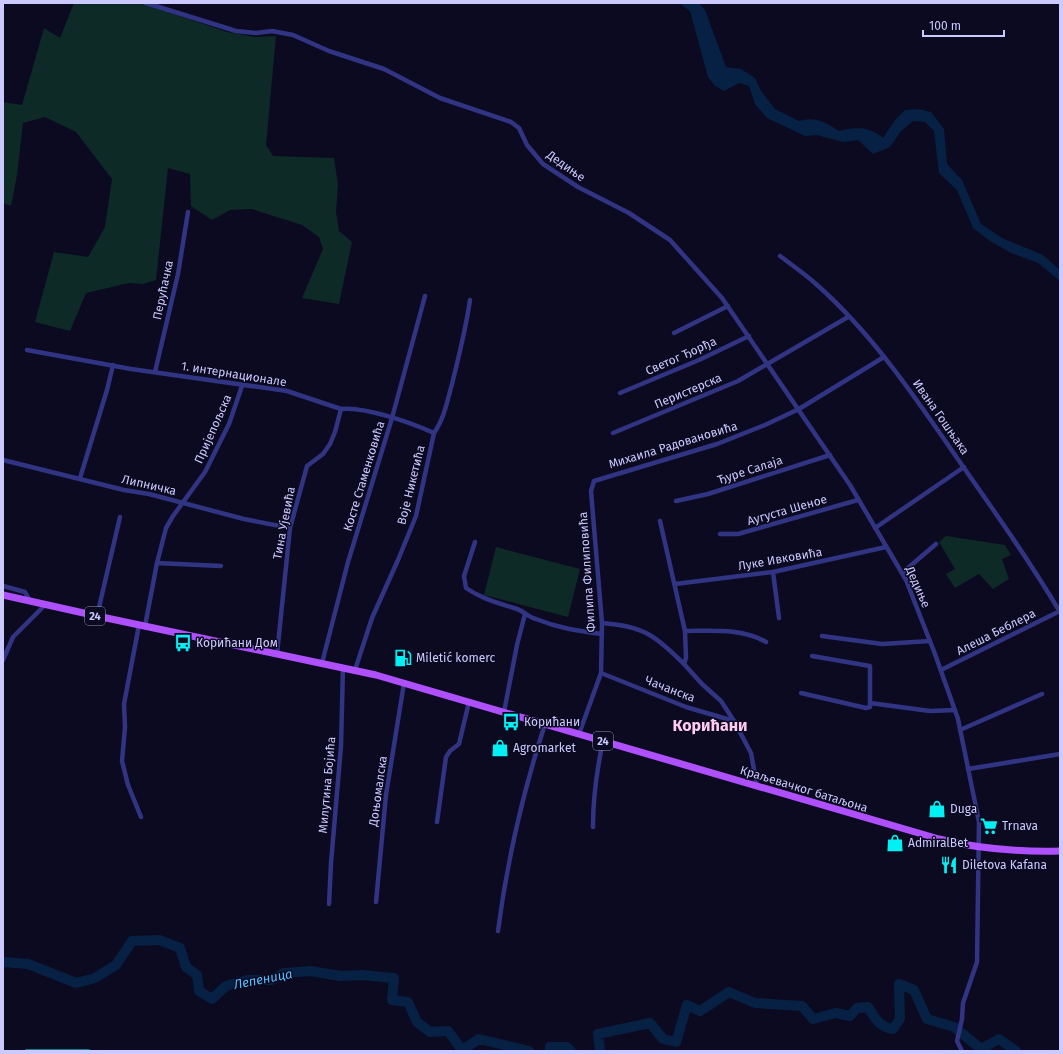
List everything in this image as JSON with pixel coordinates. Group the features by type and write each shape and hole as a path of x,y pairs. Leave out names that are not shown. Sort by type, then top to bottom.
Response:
{"main road":[{"name":"Краљевачког батаљона","path":"3,595 142,626 355,670 580,734 926,836 980,847 1020,851 1060,851"}],"street":[{"name":"Дедиње","path":"146,3 242,33 272,31 293,35 329,51 384,70 440,98 512,122 518,128 532,152 549,168 591,194 629,213 670,240 728,306 830,455 902,573 930,641 955,710 979,822 980,847 977,879 977,962 963,1003 957,1041 962,1051"},
{"name":"Перућачка","path":"155,372 178,274 188,212"},
{"name":"Ивана Гошњака","path":"780,256 816,284 884,356 964,467 1040,578 1060,611"},
{"name":"Косте Стаменковића","path":"322,663 348,562 392,418 425,296"},
{"name":"Воје Никетића","path":"355,670 372,618 416,516 434,433 440,424 446,406 465,330 470,300"},
{"path":"674,333 728,306"},
{"path":"768,364 774,359 848,317"},
{"name":"Светог Ђорђа","path":"620,393 699,360 749,336"},
{"name":"1. интернационале","path":"27,350 155,372 202,378 242,386 287,391 341,409 349,408 392,418 434,433"},
{"name":"Михаила Радовановића","path":"597,479 717,444 799,409 884,356"},
{"name":"Перистерска","path":"613,433 738,381 768,364"},
{"path":"80,478 107,390 113,365"},
{"name":"Пријепољска","path":"141,817 128,785 122,761 126,727 124,704 142,626 166,528 181,504 205,472 229,424 242,386"},
{"name":"Тина Ујевића","path":"277,654 286,553 290,528 307,466 323,454 330,444 341,409"},
{"name":"Ђуре Салаја","path":"676,501 708,494 830,455"},
{"name":"Липничка","path":"3,460 124,490 149,494 181,504 290,528"},
{"path":"875,528 964,467"},
{"name":"Филипа Филиповића","path":"580,734 601,672 602,623 591,491 592,485 597,479"},
{"name":"Аугуста Шеное","path":"720,534 738,534 858,500"},
{"path":"97,616 120,517"},
{"path":"660,521 675,584 677,602 685,631 686,658 684,664"},
{"path":"474,542 464,576 466,588 478,597 519,610 525,614 566,630 602,634"},
{"path":"902,573 936,544"},
{"name":"Луке Ивковића","path":"675,584 773,572 886,547"},
{"path":"157,563 221,566"},
{"path":"773,572 779,618"},
{"path":"3,586 25,592 30,601"},
{"path":"3,660 13,637 46,604"},
{"name":"Алеша Беблера","path":"941,670 1060,611"},
{"path":"504,712 516,645 525,614"},
{"path":"602,623 621,624 643,630 668,647 702,684 721,701 734,720 751,753 758,786"},
{"path":"685,631 742,632 755,636 766,642"},
{"path":"822,636 882,644 930,641"},
{"path":"801,694 866,708 870,706 870,666 812,656"},
{"name":"Милутина Бојића","path":"329,904 341,746 343,667"},
{"name":"Чачанска","path":"601,672 686,707 734,720"},
{"name":"Доњомалска","path":"376,902 386,795 404,683"},
{"path":"960,730 1042,694"},
{"path":"437,822 446,757 450,751 459,744 469,702"},
{"path":"870,702 930,712 955,710"},
{"path":"498,931 515,832 530,772 545,724"},
{"path":"593,827 597,768 603,741"},
{"path":"968,769 1060,754"}],"green space":[{"path":"74,3 141,3 227,32 255,37 276,36 266,145 273,156 334,158 338,185 336,212 339,231 352,242 339,304 302,298 323,249 319,237 302,225 252,209 230,210 212,220 191,206 190,174 168,168 156,280 143,284 129,283 86,293 70,331 35,322 54,252 88,257 105,227 112,179 76,132 45,117 23,123 17,175 11,206 3,203 3,102 22,105 44,28 60,38"},
{"path":"946,536 1005,545 1011,555 1002,559 1009,579 993,589 979,574 955,588 946,574 955,569 939,542"},
{"path":"496,547 580,569 568,617 484,595"}],"water":[{"path":"679,3 699,3 705,10 726,67 741,69 755,78 761,91 775,109 799,121 811,119 820,121 839,131 857,128 868,129 883,138 895,120 905,110 918,109 931,112 944,129 947,164 962,180 981,224 1002,238 1043,255 1060,270 1060,281 1038,263 1011,253 990,241 973,228 957,190 939,173 934,131 925,122 913,121 901,131 890,147 873,154 858,140 843,142 817,135 805,136 767,118 755,104 749,86 739,83 724,91 715,86 708,77 690,11"}],"waterway":[{"name":"Лепеница","path":"3,962 28,964 76,983 95,978 116,965 132,941 159,940 180,948 186,967 197,975 199,991 212,999 226,986 247,980 271,980 284,973 311,971 340,976 362,975 394,978 392,1000 408,1002 417,1022 430,1032 448,1031 462,1050 479,1039 529,1051"},
{"name":"Лепеница","path":"600,1051 598,1034 650,1023 663,1039 676,1042 687,1005 700,1011 729,992 755,1003 802,1006 813,1019 836,1013 850,1016 857,1008 868,1007 881,1024 893,1029 900,1019 899,984 914,990 927,1019 954,1027 981,1049 999,1039 1016,1051"},
{"name":"Лепеница","path":"550,1051 550,1047 567,1047 571,1051"}],"railway":[{"path":"26,1051 89,1051"}],"place":[{"name":"Корићани Дом","path":"183,643"},
{"name":"Miletić komerc","path":"403,658"},
{"name":"Корићани","path":"511,722"},
{"name":"Agromarket","path":"500,748"},
{"name":"Duga","path":"937,809"},
{"name":"Trnava","path":"989,826"},
{"name":"AdmiralBet","path":"895,843"},
{"name":"Diletova Kafana","path":"949,865"}],"district":[{"name":"Корићани","path":"710,725"}]}
